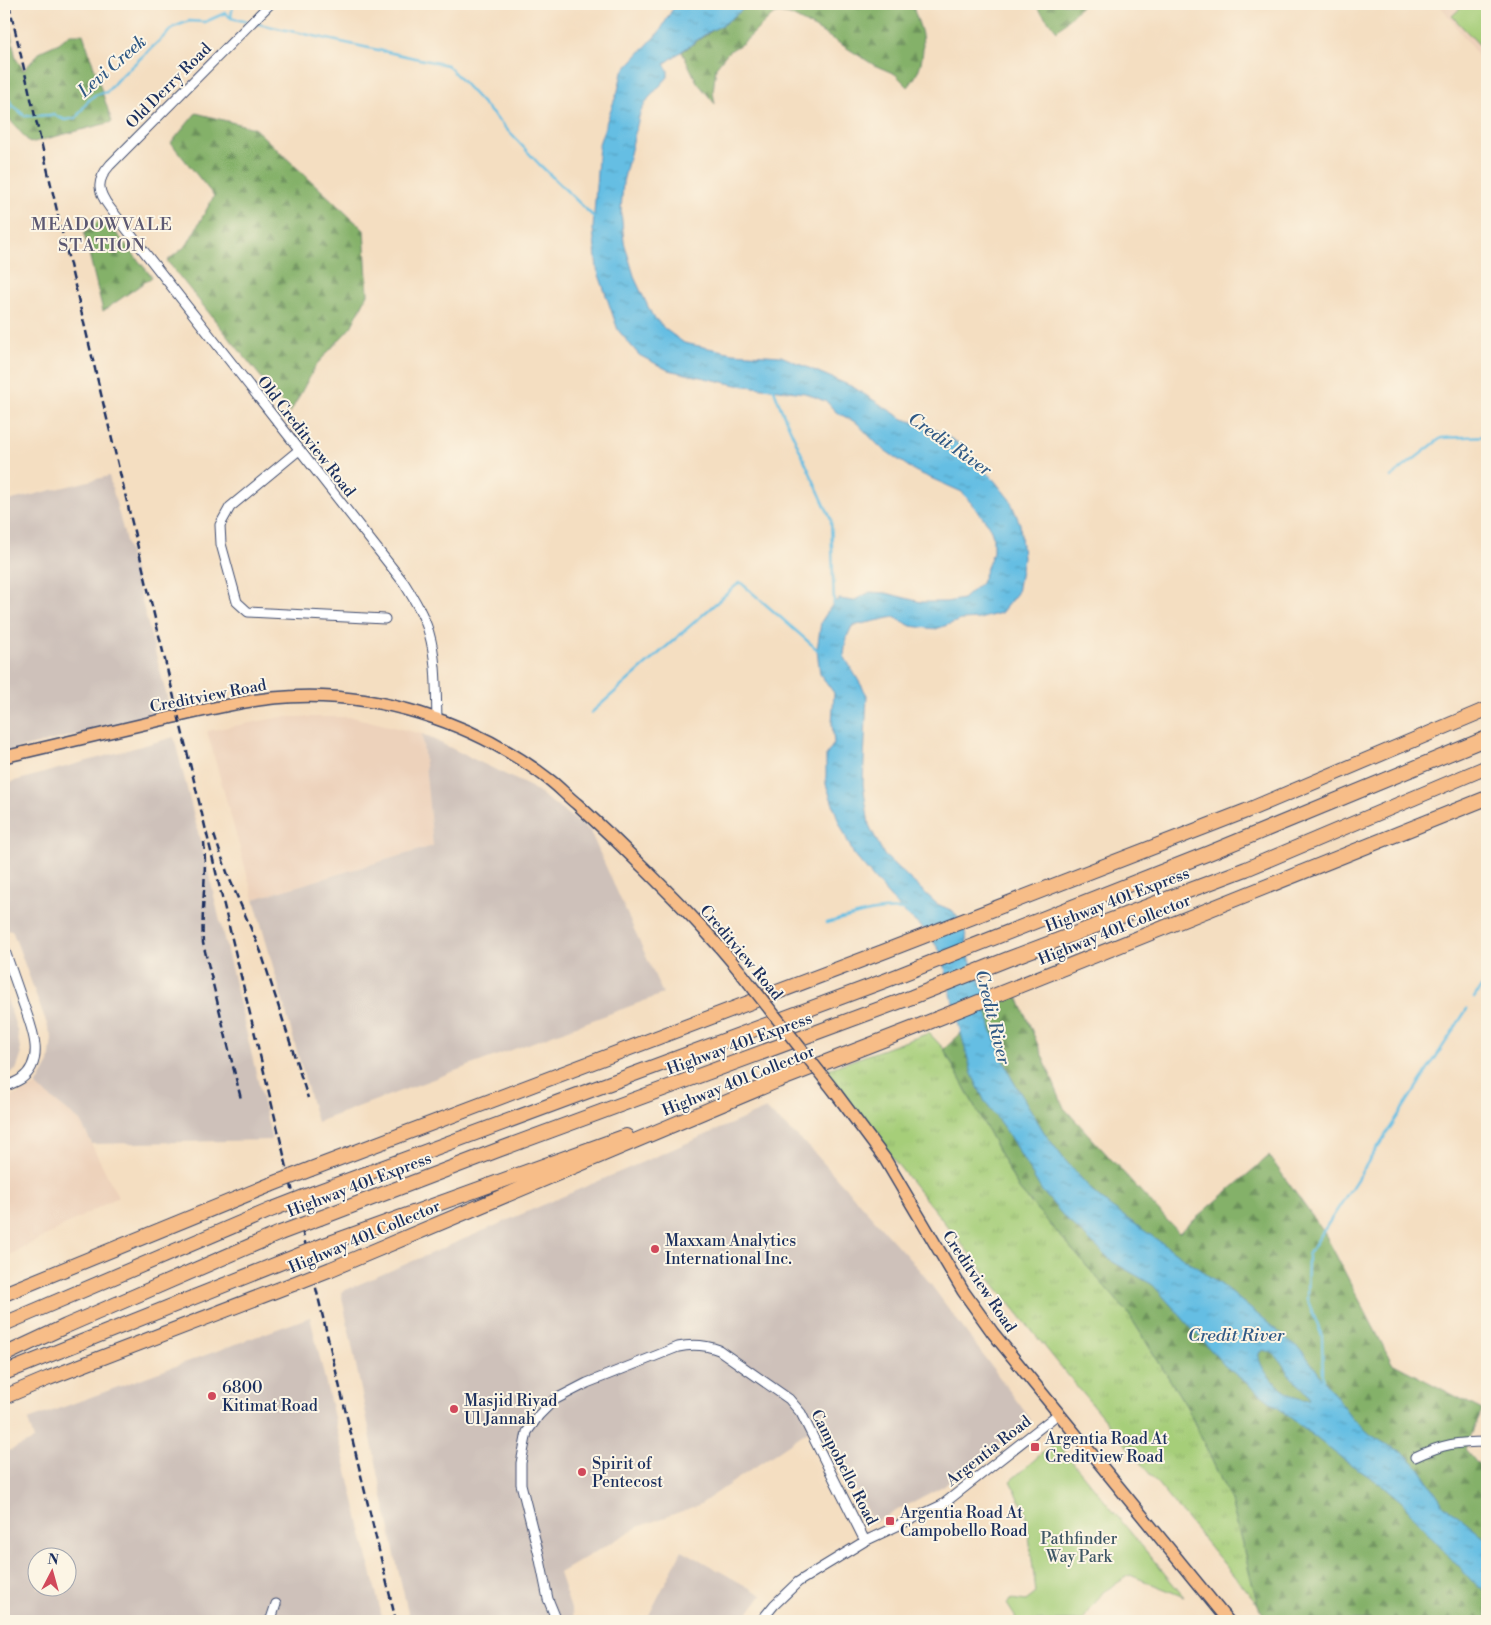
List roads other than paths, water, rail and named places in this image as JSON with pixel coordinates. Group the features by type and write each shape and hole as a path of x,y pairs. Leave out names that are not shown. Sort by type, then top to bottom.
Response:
{"highway":[{"path":"4,1294 311,1169 888,950 1246,810 1487,710"},
{"name":"Highway 401 Express","path":"4,1324 273,1209 903,973 1209,853 1487,738"},
{"name":"Highway 401 Express","path":"4,1355 280,1233 498,1150 912,998 1008,959 1246,869 1487,767"},
{"name":"Highway 401 Collector","path":"4,1398 49,1378 331,1269 777,1081 914,1028 1487,797"},
{"path":"4,1373 324,1245 777,1081"}],"main road":[{"name":"Creditview Road","path":"4,757 224,706 274,698 306,697 346,699 382,704 437,719 484,739 552,781 613,836 683,906 742,974 885,1159 963,1291 993,1333 1228,1621"}],"street":[{"name":"Old Derry Road","path":"100,193 100,179 104,172 267,7"},
{"name":"Old Creditview Road","path":"100,193 404,583 420,609 429,633 434,659 437,719"},
{"path":"299,450 230,507 220,525 221,544 237,602 248,612 385,620"},
{"path":"4,948 32,1027 36,1048 33,1062 28,1072 22,1079 4,1087"},
{"name":"Campobello Road","path":"557,1621 548,1599 521,1484 521,1463 527,1432 539,1415 554,1400 587,1383 688,1344 710,1346 719,1350 789,1399 808,1423 865,1541"},
{"name":"Argentia Road","path":"761,1621 774,1605 798,1582 865,1541 942,1505 1058,1414"},
{"path":"1415,1457 1460,1442 1487,1442"},
{"path":"269,1621 276,1604"}],"water":[{"name":"Credit River","path":"678,4 750,4 724,24 707,33 664,64 668,70 668,77 648,99 640,113 623,182 621,211 624,242 635,279 652,315 665,329 684,343 733,353 781,356 853,387 903,419 935,429 958,443 994,480 1010,500 1020,524 1023,558 1017,593 1001,613 979,619 961,620 936,629 911,626 894,617 852,626 846,639 844,656 867,695 863,784 869,825 884,855 937,904 953,911 964,926 970,960 985,992 984,1001 991,1030 1012,1079 1044,1132 1064,1159 1096,1195 1112,1208 1223,1286 1303,1352 1351,1417 1371,1435 1403,1452 1420,1469 1444,1505 1487,1540 1487,1592 1472,1581 1431,1537 1402,1502 1382,1485 1344,1460 1225,1366 1153,1285 1113,1262 1066,1219 1042,1191 1007,1132 985,1102 972,1074 942,954 926,931 902,911 854,855 839,822 826,784 826,756 834,743 832,723 834,693 820,674 817,650 821,622 834,602 840,599 853,601 870,592 886,593 921,602 946,602 963,599 981,583 993,552 993,537 989,525 962,492 915,471 880,447 857,423 836,412 827,402 805,393 737,385 668,370 639,355 618,330 597,269 593,229 599,144 618,91 622,72 660,31 672,10","holes":["1264,1350 1269,1351 1279,1359 1310,1399 1294,1396 1277,1385 1269,1377 1263,1368 1259,1353"]}],"waterway":[{"path":"231,17 233,4"},
{"name":"Levi Creek","path":"4,93 13,106 25,116 54,115 65,120 76,118 88,101 95,95 107,92 116,81 174,27 189,21 205,22 225,13 231,18 248,22"},
{"path":"254,23 447,65 539,164 596,219"},
{"path":"4,114 13,106"},
{"name":"Credit River","path":"773,387 831,519 834,605"},
{"path":"1391,477 1441,438 1487,436"},
{"path":"591,713 740,582 819,651"},
{"path":"826,923 874,911 903,910"},
{"path":"1474,998 1487,978"},
{"path":"1323,1379 1322,1336 1307,1299 1308,1255 1467,1009"}],"railway":[{"path":"9,4 396,1621"},
{"path":"214,835 228,875 261,952 308,1098"},
{"path":"204,842 203,943 241,1099"}],"place":[{"name":"Maxxam Analytics International Inc.","path":"655,1249"},
{"name":"6800 Kitimat Road","path":"212,1396"},
{"name":"Masjid Riyad Ul Jannah","path":"454,1409"},
{"name":"Argentia Road At Creditview Road","path":"1035,1447"},
{"name":"Spirit of Pentecost","path":"582,1472"},
{"name":"Argentia Road At Campobello Road","path":"890,1521"}],"district":[{"name":"MEADOWVALE STATION","path":"102,234"}],"park label":[{"name":"Pathfinder Way Park","path":"1079,1547"}]}
